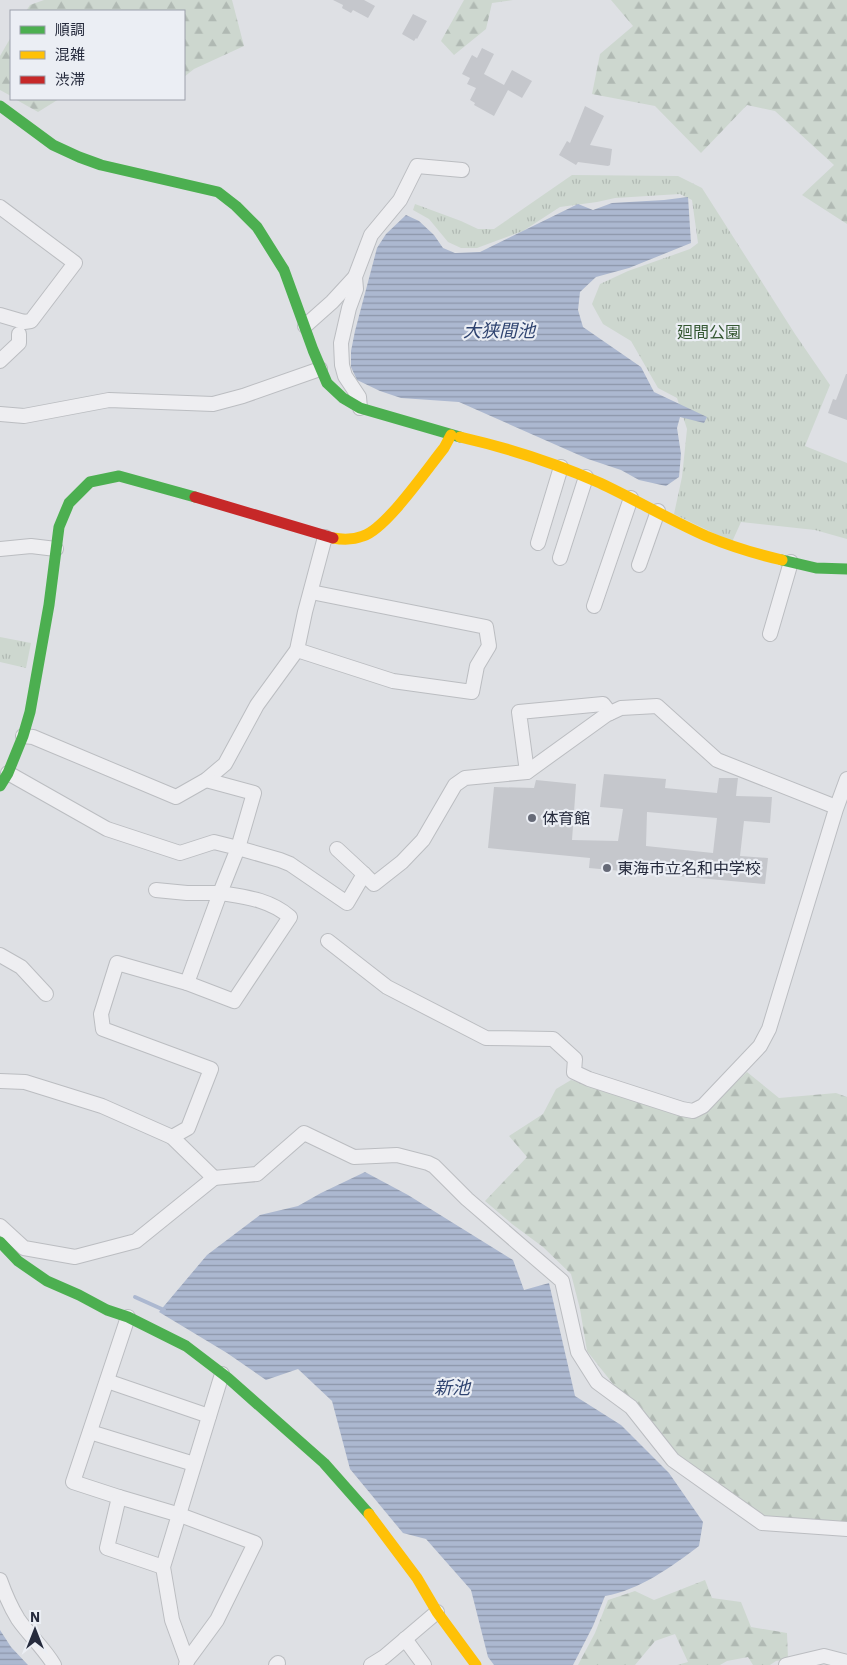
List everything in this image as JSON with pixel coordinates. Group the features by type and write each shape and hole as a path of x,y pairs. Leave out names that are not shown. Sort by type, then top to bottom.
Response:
{"street":[{"path":"0,106 54,145 79,157 101,165 218,192 236,206 257,228 284,270 320,369 328,383 343,398 360,408 451,435 502,447 561,466 707,536 760,555 816,568 847,569"},
{"path":"305,326 332,302 355,277 371,236 400,200 417,166 462,170"},
{"path":"0,207 75,263 31,321 24,322 0,314"},
{"path":"355,277 356,289 349,308 341,343 342,365 345,376 359,397 360,408"},
{"path":"0,362 19,343 19,334"},
{"path":"0,414 24,416 109,400 214,404 320,369"},
{"path":"0,786 8,773 23,736 30,712 47,614 59,527 69,503 90,482 119,476 266,517 325,537 347,540 365,536 382,525 444,448 451,435"},
{"path":"538,543 561,466"},
{"path":"560,558 586,477"},
{"path":"594,606 631,498"},
{"path":"639,565 658,511"},
{"path":"23,736 33,738 176,797 206,780 225,764 257,705 297,650 325,537"},
{"path":"0,549 31,546 56,549"},
{"path":"770,634 791,562"},
{"path":"297,650 392,681 472,692 476,666 489,646 486,627 311,592"},
{"path":"527,772 519,712 603,704 610,713"},
{"path":"337,849 374,884 402,862 423,840 455,785 465,778 527,772 610,713 621,708 657,706 717,760 836,807"},
{"path":"8,773 107,829 180,853 214,842 280,860 290,864 347,903 364,874"},
{"path":"328,941 387,988 486,1038 553,1039 574,1059 574,1072 619,1090 682,1109 693,1110 703,1106 760,1046 769,1029 836,807 847,779"},
{"path":"187,983 238,848 254,793 206,780"},
{"path":"156,890 186,893 220,893 259,899 279,908 290,917 234,1001 187,983 117,963 101,1014 103,1029 211,1068 188,1128 172,1137"},
{"path":"0,955 21,968 46,994"},
{"path":"0,1081 26,1082 102,1106 172,1137 214,1178"},
{"path":"0,1226 24,1248 75,1257 136,1241 214,1178 257,1174 304,1133 354,1157 397,1155 428,1163 434,1166 467,1199 562,1281 578,1352 597,1382 631,1407 673,1460 762,1523 847,1529"},
{"path":"0,1242 18,1261 46,1282 79,1295 107,1310 128,1317 186,1346 222,1374 324,1463 378,1526 417,1578 437,1612 476,1665"},
{"path":"128,1317 73,1482 180,1515 255,1543 217,1620 187,1663"},
{"path":"187,1663 172,1620 163,1567 222,1374"},
{"path":"107,1381 209,1416"},
{"path":"90,1432 194,1464"},
{"path":"119,1497 107,1548 163,1567"},
{"path":"0,1580 8,1602 19,1620 44,1648 54,1665"},
{"path":"372,1665 386,1661 405,1639 437,1612"},
{"path":"405,1639 424,1665"},
{"path":"786,1665 824,1656 847,1662"}],"green space":[{"path":"44,0 232,0 244,46 194,69 185,76 185,10 27,10 30,5"},
{"path":"464,0 513,0 492,3 486,29 454,55 441,41"},
{"path":"611,0 847,0 847,224 802,195 834,165 775,111 747,105 701,153 655,106 592,94 600,54 633,26"},
{"path":"10,39 10,95 0,90 0,56"},
{"path":"17,100 57,100 38,112"},
{"name":"廻間公園","path":"572,175 678,176 702,188 795,334 830,385 805,446 847,463 847,539 815,530 741,522 732,542 674,514 682,477 687,429 677,398 658,388 631,341 603,324 592,304 600,284 628,271 690,249 698,243 692,200 680,194 615,198 560,207 523,231 477,248 461,248 448,242 429,219 413,210 415,204 478,229 494,229"},
{"path":"0,637 31,643 26,668 0,662"},
{"path":"747,1072 779,1098 836,1093 847,1097 847,1529 762,1523 673,1460 587,1351 580,1309 571,1274 543,1247 485,1201 527,1157 509,1136 543,1114 556,1089 571,1080 609,1090 709,1108"},
{"path":"705,1580 712,1598 741,1602 751,1627 787,1633 788,1659 776,1661 770,1665 753,1665 748,1657 727,1661 720,1665 677,1665 688,1662 675,1634 655,1641 635,1665 578,1665 595,1633 608,1600 635,1591 654,1600"}],"water":[{"name":"大狭間池","path":"688,197 691,243 629,268 596,277 580,292 578,310 583,327 641,367 654,392 707,417 704,423 680,417 677,428 681,454 679,477 666,486 639,480 621,470 588,459 459,402 401,398 357,380 351,367 351,351 377,248 386,234 406,215 419,221 434,235 443,248 455,253 480,252 578,204 593,210 612,203"},
{"name":"新池","path":"365,1172 408,1195 513,1260 524,1290 549,1283 575,1396 621,1425 669,1473 703,1522 699,1546 655,1577 631,1589 605,1596 593,1626 573,1665 494,1665 488,1657 471,1590 426,1539 403,1533 350,1469 332,1401 298,1369 266,1380 227,1353 159,1312 207,1255 260,1215 298,1206"},
{"path":"0,1630 11,1647 28,1665 0,1665"}],"building":[{"path":"333,0 364,0 375,6 368,18 353,10 351,13 342,8 343,5"},
{"path":"413,14 427,21 414,41 402,34"},
{"path":"482,48 494,54 484,74 504,85 512,70 532,81 522,98 508,90 494,116 474,105 475,103 470,100 476,88 467,84 470,78 462,74 472,55 477,58"},
{"path":"585,106 604,116 590,145 612,149 610,165 608,166 578,162 576,165 559,155 567,141 570,143"},
{"path":"846,374 847,420 828,413 833,399 836,400"},
{"path":"604,774 666,779 665,788 717,793 719,778 738,778 736,796 772,797 770,823 744,821 740,856 768,858 765,884 589,868 590,858 488,848 494,787 534,788 536,780 576,784 572,840 618,841 623,809 600,807","holes":["647,812 717,818 713,853 646,846"]}],"waterway":[{"path":"135,1297 164,1310"}],"traffic: fast":[{"path":"0,106 53,145 79,157 101,165 218,192 236,206 257,227 284,270 327,383 343,398 360,408 460,437"},
{"path":"0,786 8,773 23,736 30,712 49,605 59,527 69,503 90,482 119,476 195,497"},
{"path":"782,560 816,568 847,569"},
{"path":"0,1242 18,1261 47,1281 107,1310 128,1317 186,1346 228,1378 324,1463 369,1514"}],"traffic: slow":[{"path":"333,538 348,539 363,536 383,522 417,483 444,448 451,435"},
{"path":"460,437 514,451 566,469 600,483 706,536 743,550 782,560"},
{"path":"369,1514 417,1578 437,1612 476,1665"}],"traffic: jam":[{"path":"195,497 333,538"}],"place":[{"name":"体育館","path":"532,818"},
{"name":"東海市立名和中学校","path":"607,868"}]}
